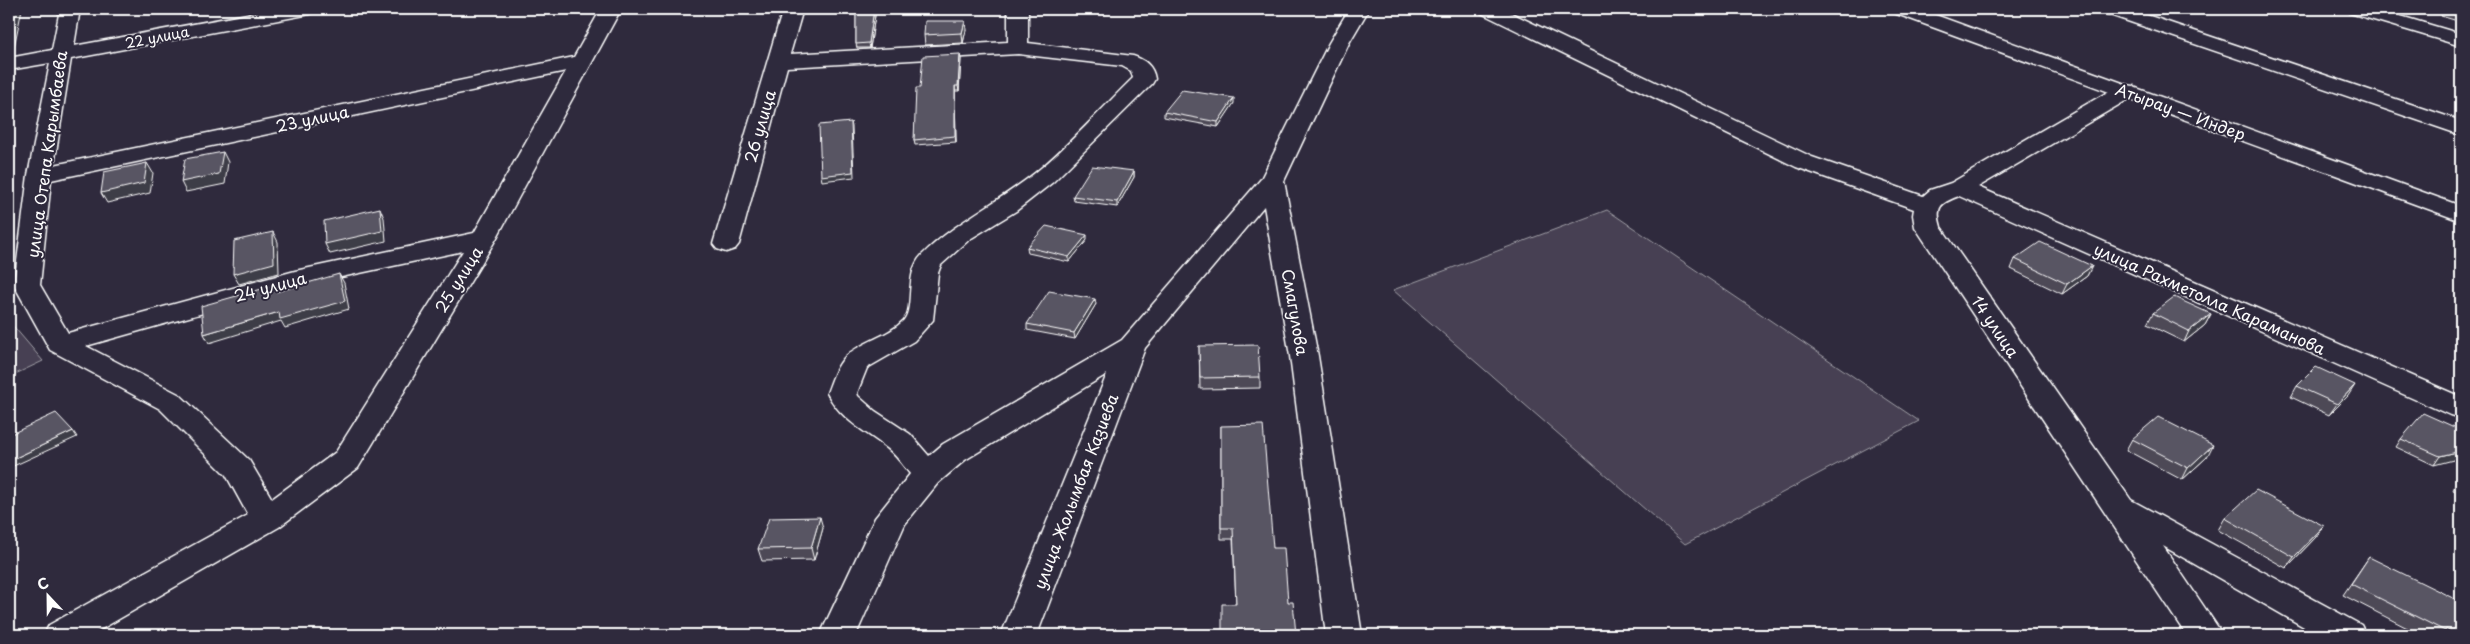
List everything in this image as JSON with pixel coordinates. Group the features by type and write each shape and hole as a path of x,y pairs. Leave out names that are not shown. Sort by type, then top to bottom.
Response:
{"street":[{"name":"улица Отепа Карымбаева","path":"60,344 27,284 40,175 60,55 70,9"},
{"name":"22 улица","path":"9,64 305,9"},
{"name":"25 улица","path":"62,635 268,519 347,460 483,239 584,61 611,9"},
{"name":"26 улица","path":"726,244 793,9"},
{"path":"1018,9 1018,48"},
{"path":"1272,181 1339,43 1359,9"},
{"path":"1488,9 1804,162 1927,205 1939,195 1960,188 2126,91"},
{"name":"Атырау — Индер","path":"1901,9 2461,214"},
{"name":"Атырау — Индер","path":"1943,9 2461,195"},
{"path":"2111,9 2461,128"},
{"path":"2357,9 2461,40"},
{"path":"778,61 1018,48 1126,60 1137,64 1143,71 1144,79 1045,176 1007,206 960,234 930,262 925,273 919,320 904,335 857,362 851,369 842,393 845,401 874,425 894,438 927,475"},
{"name":"23 улица","path":"40,175 584,61"},
{"name":"улица Жолымбая Казиева","path":"838,635 891,518 927,475 954,452 1132,346 1272,181"},
{"name":"Смагулова","path":"1272,181 1304,356 1344,635"},
{"name":"улица Рахметолла Караманова","path":"1960,188 2461,408"},
{"name":"14 улица","path":"1927,205 1925,216 1928,227 2205,635"},
{"name":"24 улица","path":"60,344 295,279 483,239"},
{"path":"60,344 170,402 238,468 268,519"},
{"name":"улица Жолымбая Казиева","path":"1019,635 1132,346"},
{"path":"2120,508 2348,635"}],"shaded area":[{"path":"1607,210 1919,421 1685,544 1393,290"},
{"path":"9,321 43,361 9,377"}],"building":[{"path":"9,9 15,9 9,36"},
{"path":"856,9 874,9 869,43 856,44"},
{"path":"2447,9 2461,9 2461,16 2444,11"},
{"path":"925,21 965,21 962,33 924,35"},
{"path":"960,54 958,86 955,86 955,136 914,140 916,88 920,88 923,56"},
{"path":"1182,90 1234,98 1218,122 1164,112"},
{"path":"851,122 853,172 821,176 819,125"},
{"path":"223,152 219,174 181,182 185,159"},
{"path":"147,163 144,183 101,193 104,172"},
{"path":"1092,166 1134,171 1117,202 1073,196"},
{"path":"380,208 382,231 325,244 324,221"},
{"path":"1046,226 1087,235 1069,257 1027,247"},
{"path":"273,232 274,263 233,274 234,241"},
{"path":"2040,242 2092,266 2067,284 2015,259"},
{"path":"339,274 345,301 280,319 279,312 204,334 201,306 276,285 276,292"},
{"path":"1049,291 1095,299 1074,333 1027,324"},
{"path":"2174,297 2211,314 2189,331 2153,313"},
{"path":"1258,345 1260,377 1200,378 1199,346"},
{"path":"2316,367 2355,385 2337,404 2297,386"},
{"path":"56,413 73,431 9,461 9,435"},
{"path":"2423,413 2461,430 2461,451 2440,456 2401,439"},
{"path":"2158,417 2213,445 2188,468 2132,439"},
{"path":"1263,425 1273,548 1284,548 1288,602 1293,602 1296,635 1222,635 1222,604 1236,604 1233,528 1221,528 1221,426"},
{"path":"2461,475 2461,486 2457,484"},
{"path":"2256,490 2324,526 2294,557 2225,518"},
{"path":"820,517 811,548 758,549 769,518"},
{"path":"2369,557 2461,602 2461,635 2456,635 2446,629 2445,631 2351,584"}]}
